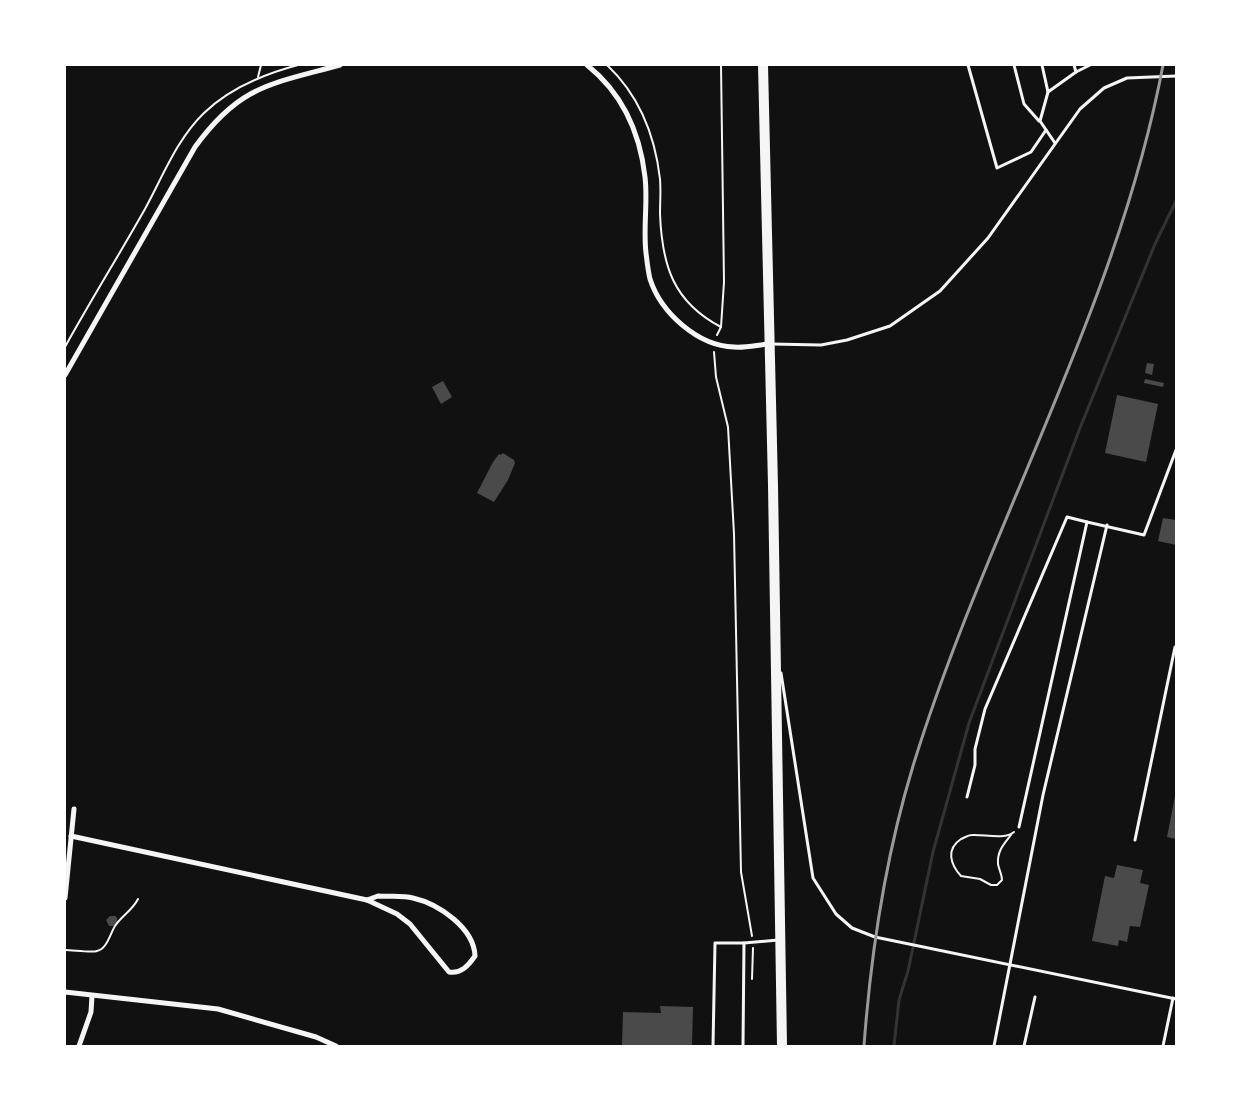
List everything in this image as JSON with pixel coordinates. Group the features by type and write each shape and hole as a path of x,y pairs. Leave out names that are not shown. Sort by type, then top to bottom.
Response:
{"main road":[{"path":"763,65 776,646 782,1046"}],"street":[{"path":"65,375 190,155 209,128 229,107 253,91 278,81 340,65"},
{"path":"587,65 597,73 621,102 631,121 641,152 645,178 646,251 650,279 662,303 682,325 706,340 734,348 768,344"},
{"path":"65,898 74,809"},
{"path":"71,836 368,900 397,914 410,924 449,972 456,973 465,968 475,956 472,940 467,931 429,904 412,897 378,896 368,900"},
{"path":"65,992 218,1009 316,1037 336,1046"},
{"path":"79,1046 91,1012 92,996"}],"lane":[{"path":"968,65 997,168 1031,152 1046,130"},
{"path":"1014,65 1024,104 1040,121 1055,143"},
{"path":"1040,121 1048,92 1042,65"},
{"path":"1074,65 1076,72"},
{"path":"1048,92 1076,72 1090,65"},
{"path":"768,344 821,345 847,340 890,326 940,291 988,238 1080,109 1104,88 1127,78 1176,76"},
{"path":"967,797 975,765 975,749 986,709 1067,517 1144,535 1176,450"},
{"path":"1019,827 1087,522"},
{"path":"994,1046 1043,795 1106,525"},
{"path":"776,646 801,792 806,846 813,878 836,914 852,928 875,937 1175,999 1163,1046"},
{"path":"1135,840 1175,647"},
{"path":"713,1046 715,943 744,943 781,939"},
{"path":"743,1046 744,943"},
{"path":"1024,1046 1035,997"}],"path":[{"path":"258,78 261,65"},
{"path":"607,65 626,86 638,104 654,144 660,182 663,252 667,268 677,289 688,303 702,317 721,327"},
{"path":"721,65 724,282 721,327 713,342 716,377 728,427 734,534 741,872 754,942 752,980"},
{"path":"1010,835 982,837 972,834 956,843 950,850 950,856 957,872 961,876 980,879 991,885 997,885 1002,880 998,865 1002,843 1019,827"},
{"path":"65,950 83,949 96,952 104,948 120,919 133,910 138,899"}],"building":[{"path":"1147,363 1154,364 1152,375 1145,373"},
{"path":"1145,379 1164,383 1163,387 1144,383"},
{"path":"443,381 452,397 441,404 432,387"},
{"path":"1117,395 1158,404 1146,462 1105,453"},
{"path":"503,453 514,460 515,463 508,480 494,502 477,493 493,462 499,454"},
{"path":"1163,518 1176,520 1176,545 1158,541"},
{"path":"1176,796 1176,839 1167,837"},
{"path":"1117,865 1143,870 1140,883 1149,885 1140,927 1130,926 1127,942 1119,940 1118,946 1092,941 1105,876 1114,878"},
{"path":"110,916 116,916 118,922 114,926 109,926 106,920"},
{"path":"660,1006 693,1007 692,1046 622,1046 623,1012 661,1013"}],"waterway":[{"path":"894,1046 899,1000 908,971 933,852 969,723 1080,428 1155,244 1176,201"}],"railway":[{"path":"864,1046 875,940 887,870 913,766 943,678 976,591 1083,332 1115,245 1142,156 1163,65"}]}
